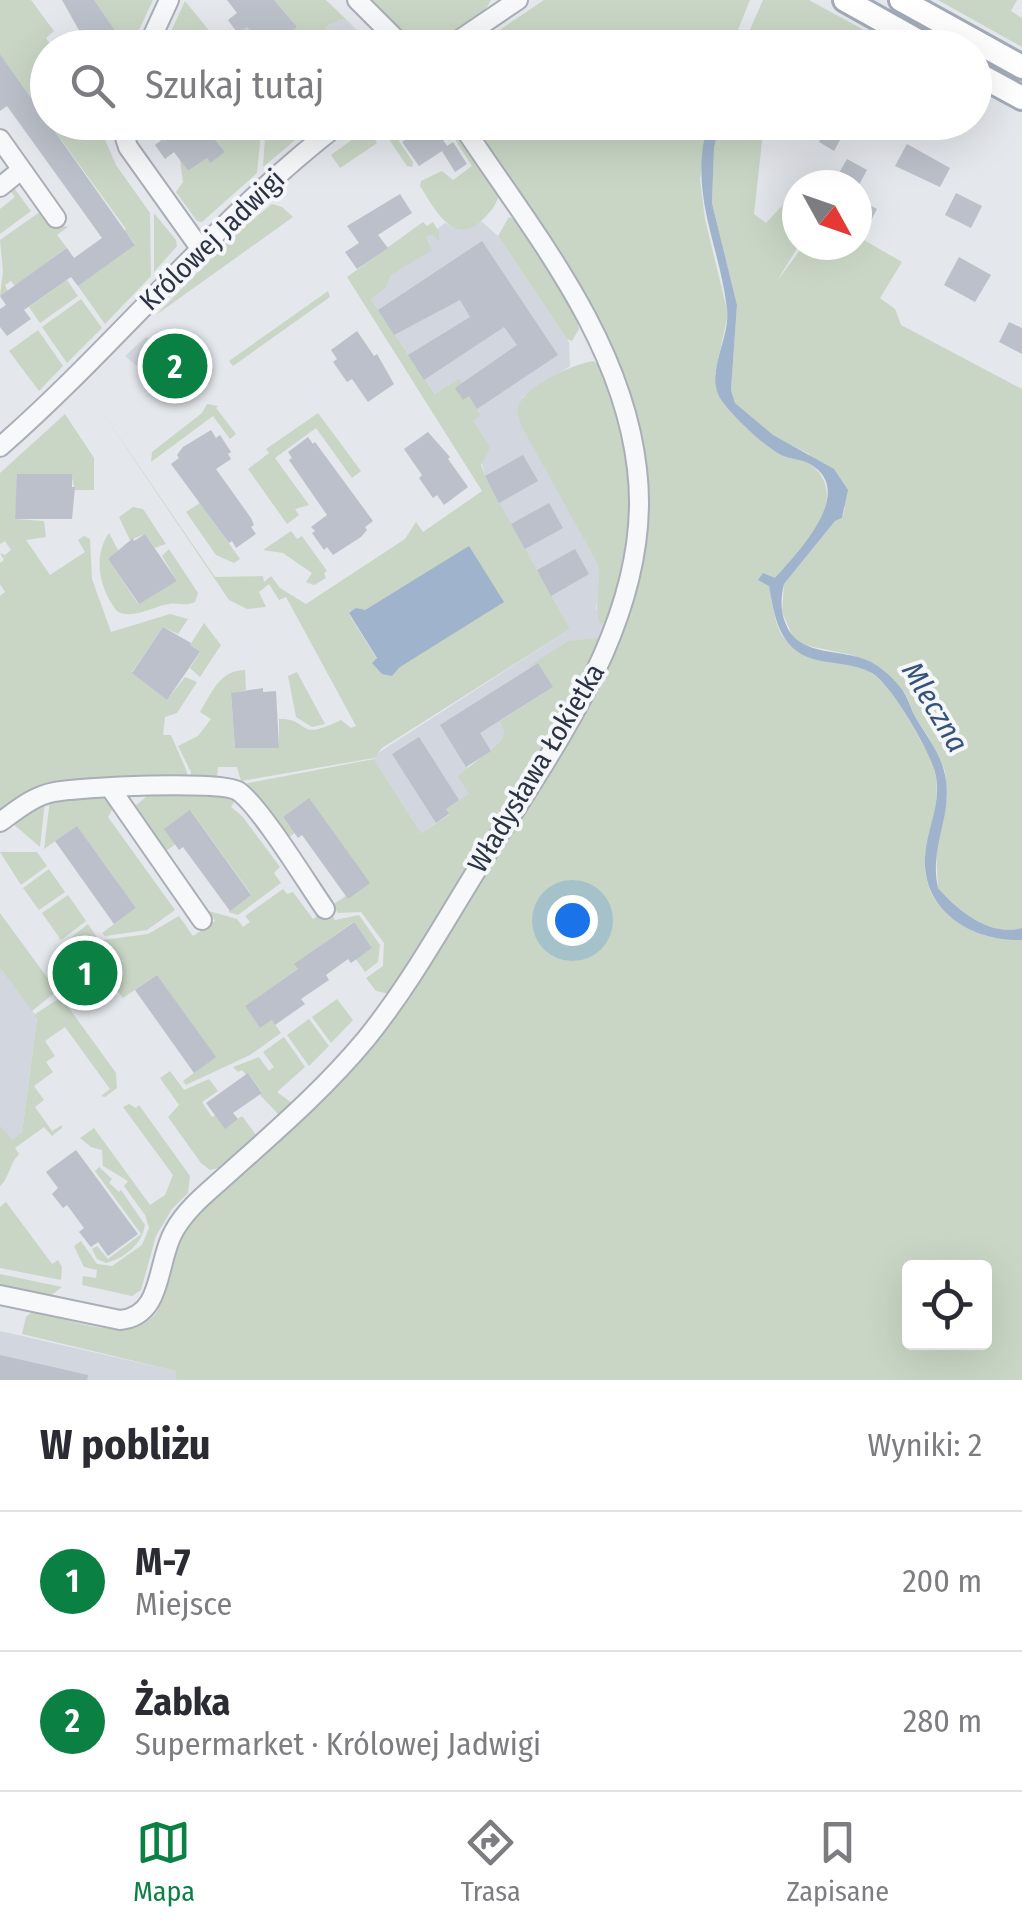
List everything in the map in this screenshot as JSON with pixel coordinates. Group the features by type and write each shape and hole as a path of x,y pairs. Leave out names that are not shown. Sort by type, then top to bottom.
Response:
{"main road":[{"path":"845,0 899,30"},
{"path":"901,0 955,30"},
{"path":"992,50 1022,67"},
{"path":"992,82 1022,98"}],"street":[{"path":"155,30 169,0"},
{"path":"357,0 387,30"},
{"path":"474,30 518,0"},
{"path":"0,140 56,218"},
{"path":"126,140 200,248"},
{"name":"Królowej Jadwigi","path":"0,447 200,248 275,176 320,140"},
{"name":"Władysława Łokietka","path":"0,1295 120,1320 138,1316 151,1302 163,1255 174,1231 210,1189 331,1076 389,1009 579,706 608,644 636,536 639,484 619,388 587,316 472,140"},
{"path":"0,187 22,170"},
{"path":"0,822 30,801 52,792 218,784 237,791 251,804 325,908"},
{"path":"111,789 202,920"}],"shaded area":[{"path":"345,19 356,30 323,30"},
{"path":"481,221 498,236 569,342 570,366 523,397 518,416 597,563 602,577 596,608 603,624 607,623 601,640 568,641 553,687 500,721 504,733 501,741 467,767 470,794 421,833 375,755 570,629 485,476 472,421 481,414 469,397 463,400 455,388 461,383 436,395 371,299 386,288 391,275 430,243 427,237 445,223 459,229"},
{"path":"167,330 208,384 181,403 125,356 146,337 152,339"},
{"path":"0,968 37,1017 22,1133 0,1154"},
{"path":"0,1331 176,1371 176,1380 0,1380"}],"green space":[{"path":"0,0 31,0 53,30 30,30 30,96 0,54"},
{"path":"94,0 153,0 139,30 115,30"},
{"path":"274,0 326,0 357,30 345,19 325,30 293,30 297,27"},
{"path":"370,0 491,0 462,30 401,30"},
{"path":"544,0 750,0 738,30 500,30"},
{"path":"763,0 809,0 864,30 750,30"},
{"path":"938,0 1017,0 1011,11 1022,18 1022,47"},
{"path":"185,1 209,30 172,30"},
{"path":"61,140 105,140 116,165 150,213 151,276 105,324 78,286 135,244 128,235 122,239 119,235 126,229"},
{"path":"215,140 260,140 257,173 202,222 197,221 176,192 183,182 180,160 188,171 225,152"},
{"path":"265,140 295,140 263,167"},
{"path":"352,140 377,143 340,168 331,155"},
{"path":"389,140 398,140 413,162 412,167 407,166"},
{"path":"455,140 462,140 499,195 480,222 461,229 437,213 420,186 421,181 442,171 453,180 472,166"},
{"path":"482,140 706,140 700,179 705,219 728,314 715,374 758,437 777,451 804,460 825,483 827,498 815,530 769,585 776,621 787,642 796,649 866,670 892,695 928,754 936,778 936,802 926,850 925,871 930,889 951,918 967,928 984,935 1022,940 1022,1380 176,1380 176,1371 22,1334 26,1317 33,1311 108,1328 142,1324 155,1314 178,1246 194,1218 411,991 594,696 617,644 640,566 647,523 648,480 637,417 625,378 590,304"},
{"path":"716,140 762,140 754,214 766,223 782,206 782,260 790,260 777,281 793,260 872,260 872,245 902,262 880,298 895,309 901,325 1022,389 1022,928 998,929 975,920 938,888 936,850 947,798 945,771 906,694 885,672 852,655 804,645 793,637 782,612 784,584 835,521 842,518 845,508 809,454 773,436 735,403 731,390 737,305 712,203"},
{"path":"11,184 31,211 0,234 0,209 15,197 8,188"},
{"path":"272,204 293,217 156,315 236,233"},
{"path":"44,209 54,223 68,227 57,235 67,248 15,286 11,281 5,285 8,291 0,296 0,240"},
{"path":"154,213 177,246 154,272"},
{"path":"509,217 576,313 579,329 572,341 498,236"},
{"path":"423,222 427,226 433,222 439,241 432,234 427,237 432,250 391,275 386,288 371,299 435,394 459,379 462,383 456,388 463,400 469,396 481,415 473,421 490,447 481,465 485,476 570,629 382,748 374,758 241,781 237,767 218,767 217,778 191,779 178,746 198,736 211,719 200,712 223,678 236,671 245,670 246,690 231,694 235,748 279,748 279,719 310,730 341,720 351,728 356,726 286,597 279,600 269,584 259,592 266,607 247,609 229,600 98,406 215,577 263,576 264,582 271,576 280,588 306,604 405,539 416,522 423,532 482,491 347,277","holes":["469,547 392,676 373,663 377,659 349,614 365,610"]},
{"path":"67,280 78,296 40,323 29,307"},
{"path":"328,291 330,297 233,366 229,361"},
{"path":"81,299 102,328 67,363 42,327"},
{"path":"38,330 63,366 39,391 9,351"},
{"path":"594,361 607,380 623,431 630,486 621,567 607,623 600,624 597,563 518,413 521,401 544,381"},
{"path":"207,404 218,406 236,434 230,439 213,416 151,462 152,452 202,413"},
{"path":"318,413 361,471 352,478 316,428 275,458 309,505 295,509 299,515 287,524 248,469 269,453 266,449"},
{"path":"65,414 94,458 94,490 75,490 71,474 18,474 15,519 44,521 46,537 26,540 50,575 85,552 78,540 84,536 90,539 92,579 111,632 170,614 188,619 178,634 163,627 132,672 167,700 185,677 197,682 177,713 165,717 163,735 171,735 187,779 61,785 0,814 0,596 5,592 0,584 0,563 4,560 0,553 5,555 11,550 5,541 0,544 0,473"},
{"path":"200,503 240,559 234,563 216,555 186,512"},
{"path":"133,507 143,509 166,544 155,548 145,534 130,540 119,517"},
{"path":"291,531 297,539 302,536 327,571 326,578 314,585 306,582 312,573 283,553 263,550"},
{"path":"109,533 119,552 108,559 138,604 177,581 162,556 169,549 198,593 195,602 137,613 118,612 100,574 101,553"},
{"path":"204,623 221,645 200,677 190,668 200,653 190,645"},
{"path":"601,640 563,718 389,994 376,991 366,978 383,966 384,943 361,912 338,913 332,905 346,896 308,799 283,817 290,827 295,824 299,830 284,841 243,784 374,759 421,833 449,815 446,809 469,794 458,776 501,741 504,733 500,721 553,687 538,663 526,668 568,641"},
{"path":"297,672 325,724 312,727 296,717 288,676"},
{"path":"215,790 236,799 231,807 280,867 274,873 281,883 238,915 228,912 251,894 191,811 180,841 166,851 135,806 151,793"},
{"path":"106,796 114,806 108,817 175,910 147,930 105,936 102,933 136,908 77,826 44,849 50,800"},
{"path":"45,801 40,847 11,822"},
{"path":"0,852 37,852 47,866 21,885"},
{"path":"49,869 65,892 39,910 23,888"},
{"path":"283,889 287,894 293,892 313,919 327,909 335,920 359,915 380,945 378,962 365,972 353,955 362,955 372,948 353,922 295,964 298,969 245,1006 260,1028 272,1020 281,1033 250,1055 186,1085 183,1081 215,1057 157,975 123,998 103,971 107,967 100,954 103,940 148,934 179,916 193,936 215,921 209,911 237,919 243,927 250,922 245,916"},
{"path":"68,895 86,921 61,940 42,913"},
{"path":"0,913 57,991 32,1011 0,968"},
{"path":"88,924 96,936 97,956 93,960 63,944"},
{"path":"61,997 116,1073 117,1088 101,1096 110,1089 65,1027 45,1041 55,1056 46,1062 53,1072 34,1086 44,1100 35,1107 52,1131 62,1128 52,1136 44,1127 15,1148 19,1154 0,1186 0,1126 12,1140 22,1133 37,1018 34,1015"},
{"path":"337,999 353,1020 331,1043 312,1017"},
{"path":"309,1019 329,1046 309,1066 287,1035"},
{"path":"284,1037 305,1067 277,1092 292,1103 279,1115 260,1095 262,1092 249,1074 233,1067 259,1057 269,1071 274,1067 263,1052"},
{"path":"170,1071 184,1090 209,1079 218,1091 202,1102 212,1117 215,1115 225,1128 242,1116 256,1135 222,1167 210,1170 201,1163 168,1117 179,1105 160,1078"},
{"path":"129,1104 136,1108 139,1105 190,1176 188,1193 172,1209 156,1236 141,1290 132,1296 82,1285 83,1276 96,1278 97,1270 84,1267 74,1246 81,1241 97,1264 112,1266 142,1245 149,1228 145,1215 124,1186 128,1181 103,1166 102,1150 80,1138 94,1128 150,1205 165,1195 173,1175 123,1107"},
{"path":"99,1167 145,1225 140,1238 132,1249 106,1263 97,1259 92,1249 97,1246 108,1259 141,1234 95,1171"},
{"path":"6,1202 52,1264 58,1260 61,1280 0,1268 0,1207"},
{"path":"0,1274 62,1287 50,1296 0,1285"}],"water":[{"path":"705,140 716,140 712,203 737,305 731,390 735,403 773,435 834,469 848,490 842,518 835,521 784,584 785,622 800,642 871,662 903,691 937,753 947,785 936,859 938,888 965,913 986,925 1022,928 1022,940 986,936 954,920 941,908 926,876 926,845 937,798 935,774 927,751 880,679 850,665 813,659 792,647 780,630 769,586 758,580 763,573 775,578 808,539 826,506 828,490 823,476 810,464 781,455 748,430 725,405 716,388 727,309 703,196"},
{"path":"469,546 504,602 400,667 392,676 382,674 372,663 377,658 349,613 356,608 365,610"}],"building":[{"path":"62,0 94,0 115,30 79,30"},
{"path":"227,0 274,0 297,27 235,30 228,20 237,13"},
{"path":"0,54 30,96 30,138 7,106 0,111"},
{"path":"31,140 61,140 135,245 78,286 71,277 24,310 31,319 7,336 0,327 0,309 6,305 0,296 67,248 74,258 102,238"},
{"path":"161,140 215,140 225,152 188,171 174,152 165,159 155,145"},
{"path":"443,140 447,146 453,142 467,164 455,172 442,151 419,166 402,142"},
{"path":"820,140 840,140 834,151"},
{"path":"907,144 950,168 940,187 895,166"},
{"path":"847,159 867,170 841,170"},
{"path":"956,193 982,206 971,228 945,215"},
{"path":"400,194 412,213 378,235 388,248 357,269 345,252 359,243 347,226"},
{"path":"482,241 558,355 477,409 469,396 463,400 455,388 517,345 504,327 424,380 408,355 470,317 460,300 394,335 378,310"},
{"path":"959,257 991,275 975,302 944,285"},
{"path":"1009,322 1022,328 1022,354 999,342"},
{"path":"357,331 374,356 377,354 394,384 368,402 352,379 347,382 333,362 337,359 331,350"},
{"path":"179,347 194,368 171,385 156,364"},
{"path":"211,430 216,438 220,435 231,452 231,459 216,469 251,518 256,534 236,548 171,464 179,458 183,447"},
{"path":"428,432 450,457 468,487 444,505 437,495 433,498 404,449"},
{"path":"308,437 373,521 361,537 333,555 327,547 324,550 311,527 327,515 289,460 292,458 288,452"},
{"path":"523,455 538,481 499,503 485,476"},
{"path":"17,474 72,474 72,519 15,519"},
{"path":"549,503 563,528 525,549 511,524"},
{"path":"145,534 177,581 139,604 108,559 133,538 134,541"},
{"path":"575,549 589,574 551,596 537,570"},
{"path":"163,627 200,652 167,700 132,673"},
{"path":"538,663 553,687 480,733 491,751 466,767 440,725"},
{"path":"263,688 263,692 276,691 279,748 235,748 231,693"},
{"path":"419,737 459,800 436,823 392,754"},
{"path":"309,798 370,883 348,899 302,835 298,838 283,817"},
{"path":"190,810 251,895 230,911 183,847 179,850 164,829"},
{"path":"77,826 136,908 114,924 55,841"},
{"path":"354,922 372,948 326,975 329,980 301,999 305,1004 275,1025 272,1020 260,1028 245,1006 298,969 294,964"},
{"path":"157,975 216,1057 194,1073 135,990"},
{"path":"248,1073 262,1093 233,1113 238,1119 225,1129 206,1103"},
{"path":"76,1150 138,1234 108,1256 98,1242 91,1247 79,1232 84,1228 67,1205 63,1208 52,1194 58,1188 46,1172"},
{"path":"0,1355 88,1375 87,1380 0,1380"}],"place":[{"name":"Żabka","path":"175,366"},
{"name":"M-7","path":"85,973"}],"water label":[{"name":"Mleczna","path":"935,707"}]}
